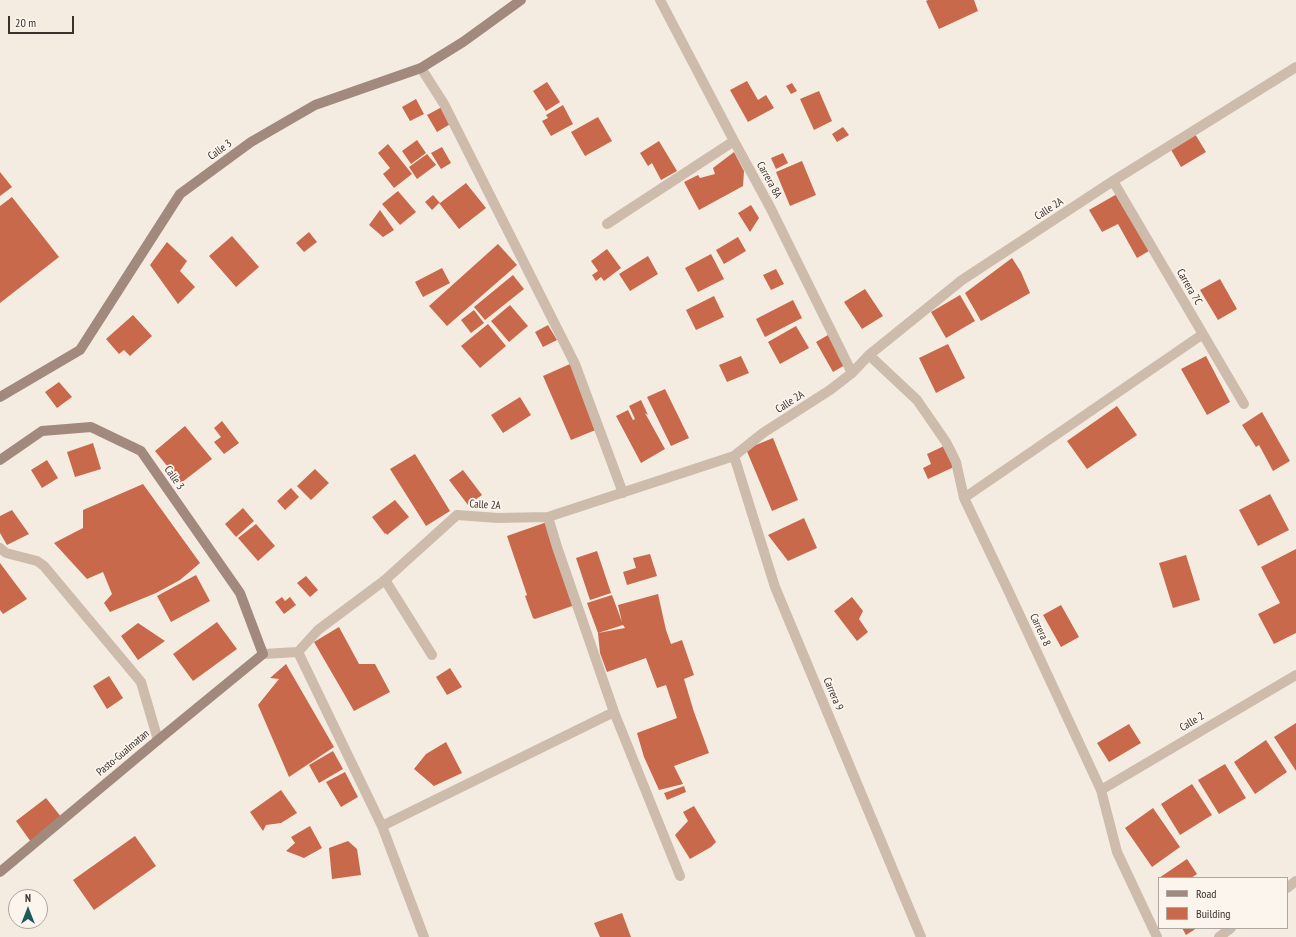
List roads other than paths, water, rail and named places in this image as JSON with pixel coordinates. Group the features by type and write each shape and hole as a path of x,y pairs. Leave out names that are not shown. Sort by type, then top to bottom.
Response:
{"street":[{"name":"Calle 3","path":"0,397 80,350 180,194 251,142 315,105 421,68 463,42 521,0"},
{"name":"Carrera 8A","path":"660,0 770,207 852,373"},
{"name":"Calle 2A","path":"298,652 318,630 385,580 457,515 498,518 548,517 734,456 763,433 830,390 852,373 869,355 962,280 1113,181 1296,67"},
{"path":"421,68 444,104 575,364 623,493"},
{"path":"607,224 734,141"},
{"name":"Carrera 7C","path":"1113,181 1244,404"},
{"path":"964,498 1203,334"},
{"name":"Carrera 8","path":"869,355 917,400 946,442 956,462 964,498 1101,790 1117,852 1156,937"},
{"name":"Calle 3","path":"0,460 42,431 91,427 141,451 240,593 263,654"},
{"name":"Carrera 9","path":"734,456 775,587 921,937"},
{"path":"548,517 614,712 680,876"},
{"path":"0,548 6,553 38,561 44,566 141,682 158,740"},
{"path":"385,580 432,655"},
{"path":"263,654 298,652 382,826 424,937"},
{"name":"Pasto-Gualmatan","path":"0,872 263,654"},
{"name":"Calle 2","path":"1101,790 1296,675"},
{"path":"382,826 614,712"},
{"path":"1288,887 1296,881"},
{"path":"1219,937 1230,929"}]}
